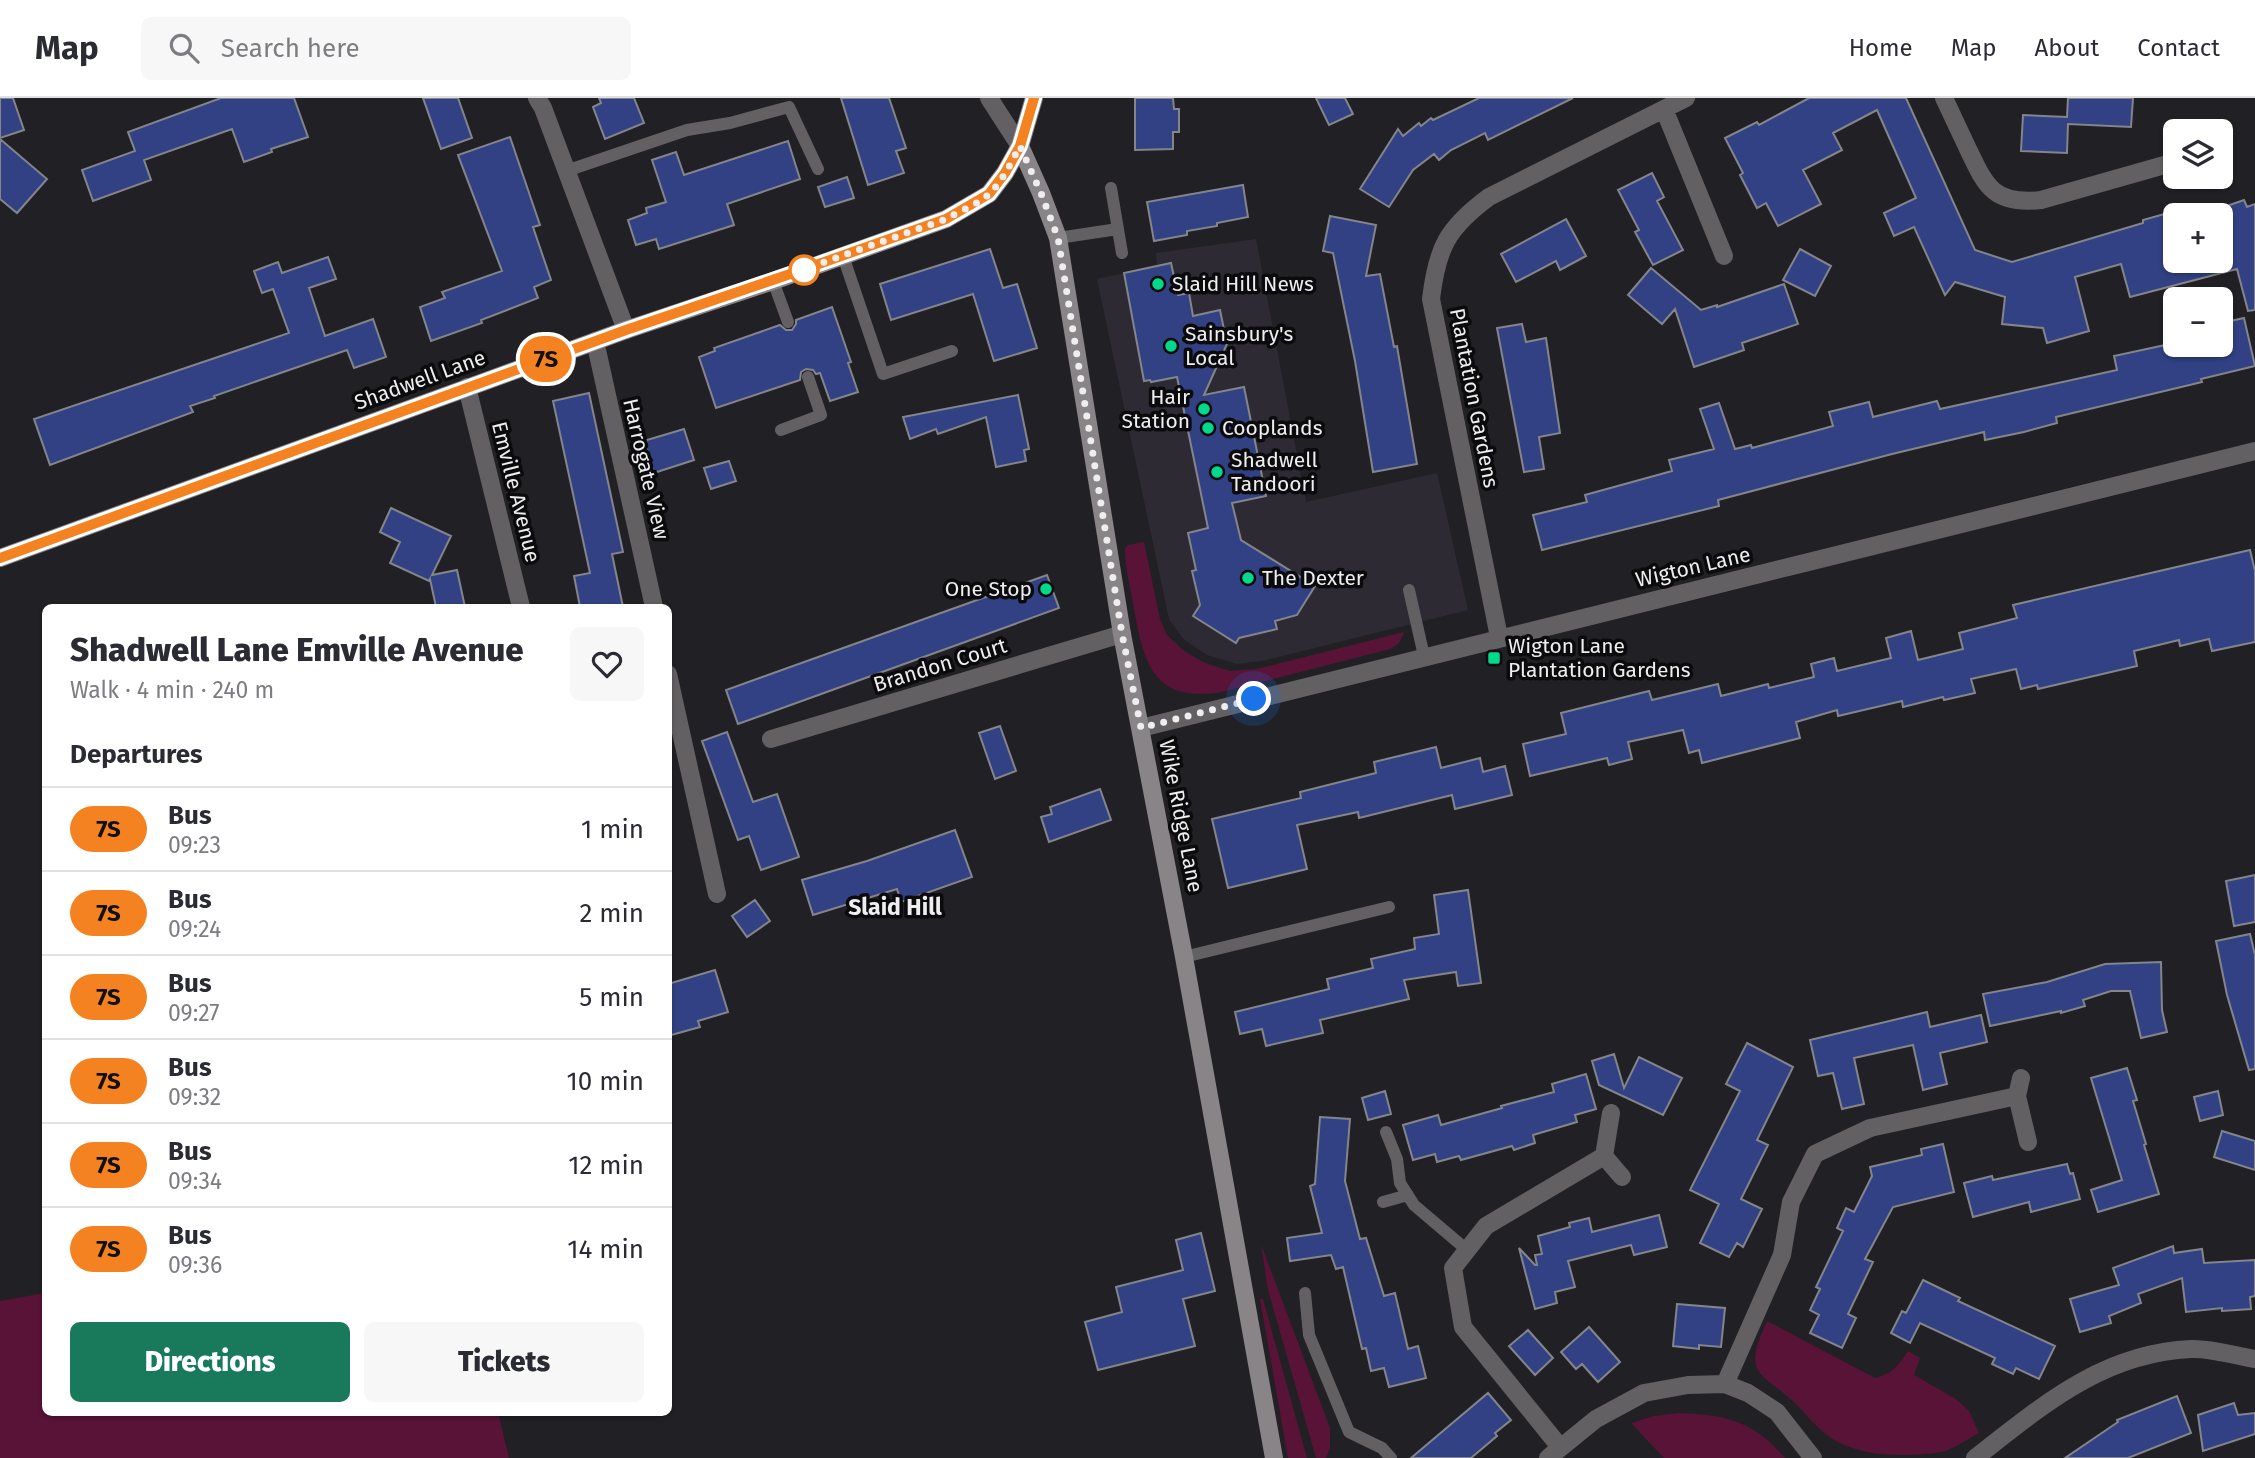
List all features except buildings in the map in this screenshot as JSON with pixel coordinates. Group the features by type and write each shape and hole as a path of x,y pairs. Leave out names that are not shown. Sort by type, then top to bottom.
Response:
{"street":[{"path":"537,98 626,330"},
{"path":"989,98 1020,146"},
{"name":"Shadwell Lane","path":"0,558 595,341 946,219 989,194 1005,173 1020,146 1034,98"},
{"name":"Plantation Gardens","path":"1499,637 1431,299 1435,269 1446,240 1464,215 1489,198 1686,98"},
{"path":"1944,98 1984,183 2010,200 2041,200 2163,165"},
{"path":"1664,109 1724,256"},
{"name":"Wike Ridge Lane","path":"1020,146 1058,238 1122,634 1275,1458"},
{"name":"Harrogate View","path":"595,341 653,604"},
{"name":"Emville Avenue","path":"467,387 520,604"},
{"name":"Wigton Lane","path":"1141,728 2255,451"},
{"name":"Brandon Court","path":"771,739 1122,634"},
{"path":"672,692 717,894"},
{"path":"1725,1384 1782,1255 1791,1202 1815,1154 1870,1128 2019,1087 2028,1142"},
{"path":"1611,1113 1604,1156 1622,1177"},
{"path":"1604,1156 1486,1226 1453,1268 1463,1327 1554,1453 1596,1419 1644,1393 1688,1384 1725,1384 1748,1393 1777,1412 1813,1458"},
{"path":"1975,1458 2058,1395 2100,1371 2144,1355 2194,1349 2255,1359"}],"lane":[{"path":"566,171 687,130 730,123 789,102 818,169"},
{"path":"1111,188 1122,253"},
{"path":"1058,238 1118,229"},
{"path":"843,256 883,374 952,351"},
{"path":"773,281 788,322"},
{"path":"781,430 821,415 808,377"},
{"path":"1409,590 1423,656"},
{"path":"1184,957 1389,907"},
{"path":"1386,1132 1397,1159 1400,1183 1414,1205 1467,1250"},
{"path":"1382,1202 1408,1195"},
{"path":"1305,1293 1309,1335 1349,1432 1382,1448 1391,1458"}],"shaded area":[{"path":"1256,239 1306,502 1437,473 1468,610 1262,661 1237,664 1207,655 1183,639 1169,619 1097,279 1157,266 1156,253"},
{"path":"1144,542 1160,619 1167,635 1184,651 1205,663 1230,671 1257,669 1404,632 1399,642 1390,649 1222,692 1198,694 1180,691 1165,684 1155,673 1141,643 1125,549 1128,545"},
{"path":"1261,1244 1330,1428 1330,1448 1326,1458 1316,1458 1268,1290"},
{"path":"42,1294 42,1416 499,1416 509,1458 0,1458 0,1301"},
{"path":"1260,1299 1263,1299 1307,1458 1288,1458"},
{"path":"1767,1321 1875,1378 1895,1368 1908,1351 1920,1358 1914,1375 1956,1399 1969,1411 1979,1433 1946,1451 1917,1455 1868,1452 1839,1443 1758,1370 1756,1352"},
{"path":"1678,1413 1737,1422 1761,1435 1785,1458 1664,1458 1631,1423"}],"bus line":[{"name":"7S","path":"0,558 626,330 946,219 989,194 1005,173 1020,146 1034,98"}],"place":[{"name":"Slaid Hill News","path":"1158,284"},
{"name":"Sainsbury's Local","path":"1171,346"},
{"name":"Hair Station","path":"1204,409"},
{"name":"Cooplands","path":"1208,428"},
{"name":"Shadwell Tandoori","path":"1217,472"},
{"name":"The Dexter","path":"1248,578"},
{"name":"One Stop","path":"1046,589"},
{"name":"Wigton Lane Plantation Gardens","path":"1494,658"}],"district":[{"name":"Slaid Hill","path":"895,907"}],"route":[{"path":"804,270 796,272 946,219 968,207 989,194 1020,146 1058,238 1122,634 1141,728 1254,699"}]}
